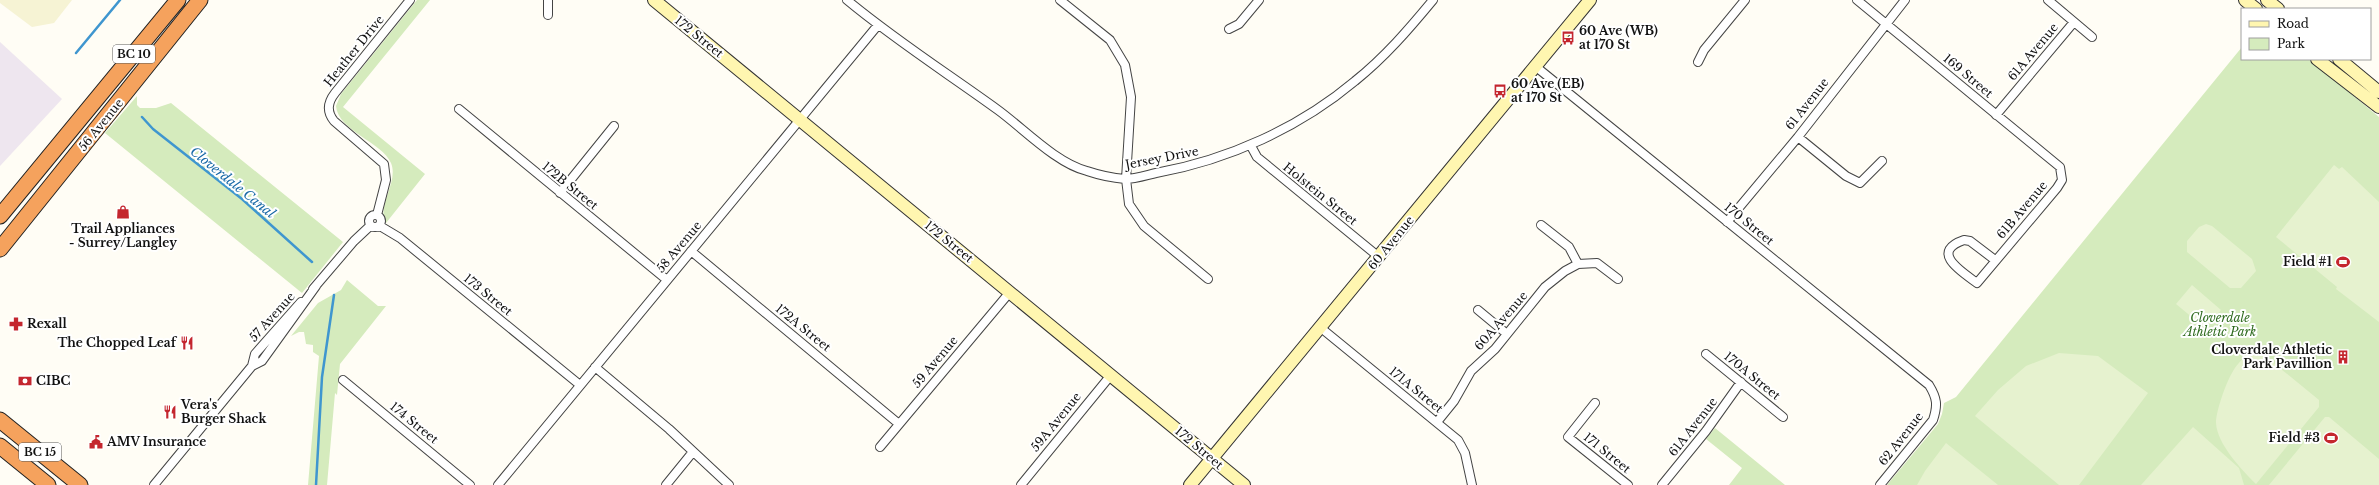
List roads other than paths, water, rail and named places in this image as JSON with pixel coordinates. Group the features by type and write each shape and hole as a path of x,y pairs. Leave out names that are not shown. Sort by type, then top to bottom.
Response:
{"highway":[{"name":"56 Avenue","path":"0,216 178,0"},
{"name":"56 Avenue","path":"0,249 200,0"},
{"name":"BC 15","path":"0,420 80,485"},
{"name":"BC 15","path":"0,446 48,485"}],"street":[{"name":"Heather Drive","path":"377,215 386,180 384,164 334,121 330,116 329,106 335,93 410,0"},
{"path":"548,0 548,15"},
{"name":"172 Street","path":"654,0 1244,485"},
{"name":"Jersey Drive","path":"847,0 878,25 999,111 1056,155 1086,171 1126,179 1182,169 1250,146 1333,98 1355,82 1405,34 1433,0"},
{"path":"1060,0 1110,40 1125,65 1131,97 1126,179 1129,204 1144,226 1208,279"},
{"path":"1229,29 1239,24 1259,0"},
{"name":"60 Avenue","path":"1190,485 1590,0"},
{"path":"1698,62 1704,50 1745,0"},
{"name":"169 Street","path":"1857,0 2055,162 2062,172"},
{"name":"61 Avenue","path":"1727,222 1798,136 1885,23 1905,0"},
{"name":"61A Avenue","path":"2048,0 2092,37"},
{"path":"2245,0 2255,8"},
{"path":"2267,0 2277,8"},
{"name":"61A Avenue","path":"1996,115 2074,22"},
{"name":"58 Avenue","path":"498,485 878,25"},
{"path":"2318,60 2379,107"},
{"path":"2340,60 2379,92"},
{"name":"170 Street","path":"1536,66 1929,385 1935,396 1937,407"},
{"name":"172B Street","path":"459,109 667,280"},
{"path":"560,193 614,126"},
{"path":"1798,136 1846,176 1860,183 1882,162"},
{"name":"Holstein Street","path":"1250,146 1256,157 1379,257"},
{"name":"61B Avenue","path":"1995,260 1970,241 1964,240 1952,246 1949,254 1949,260 1976,284 2057,188 2062,180 2062,172"},
{"path":"377,215 381,220 380,226 376,228 370,226 369,218 377,215"},
{"path":"1541,225 1569,247 1578,264 1597,263 1618,280"},
{"name":"57 Avenue","path":"154,485 252,366 255,354 354,241 370,226"},
{"name":"173 Street","path":"380,226 400,238 580,385"},
{"name":"172A Street","path":"691,251 861,390 899,424"},
{"name":"60A Avenue","path":"1437,422 1454,401 1471,370 1507,334 1545,287 1565,271 1578,264"},
{"name":"59 Avenue","path":"880,447 1010,292"},
{"path":"1478,310 1507,334"},
{"name":"171A Street","path":"1321,328 1458,440 1465,453 1472,485"},
{"name":"170A Street","path":"1706,354 1783,416"},
{"path":"595,367 669,429 692,453 729,485"},
{"name":"59A Avenue","path":"1020,485 1111,375"},
{"name":"174 Street","path":"343,380 470,485"},
{"name":"61A Avenue","path":"1662,485 1706,430 1741,382"},
{"name":"171 Street","path":"1595,403 1568,437 1628,485"},
{"name":"62 Avenue","path":"1880,485 1933,420 1937,407"},
{"path":"666,485 692,453"}],"waterway":[{"path":"76,53 120,0"},
{"name":"Cloverdale Canal","path":"142,117 153,129 242,199 312,262"},
{"name":"Cloverdale Canal","path":"316,485 322,377 334,295"}],"place":[{"name":"60 Ave (WB) at 170 St","path":"1568,38"},
{"name":"60 Ave (EB) at 170 St","path":"1500,91"},
{"name":"Trail Appliances - Surrey/Langley","path":"123,212"},
{"name":"Field #1","path":"2343,262"},
{"name":"Rexall","path":"16,324"},
{"name":"The Chopped Leaf","path":"187,343"},
{"name":"Cloverdale Athletic Park Pavillion","path":"2343,357"},
{"name":"CIBC","path":"25,381"},
{"name":"Vera's Burger Shack","path":"170,412"},
{"name":"Field #3","path":"2331,438"},
{"name":"AMV Insurance","path":"96,442"}],"park label":[{"name":"Cloverdale Athletic Park","path":"2220,325"}]}
